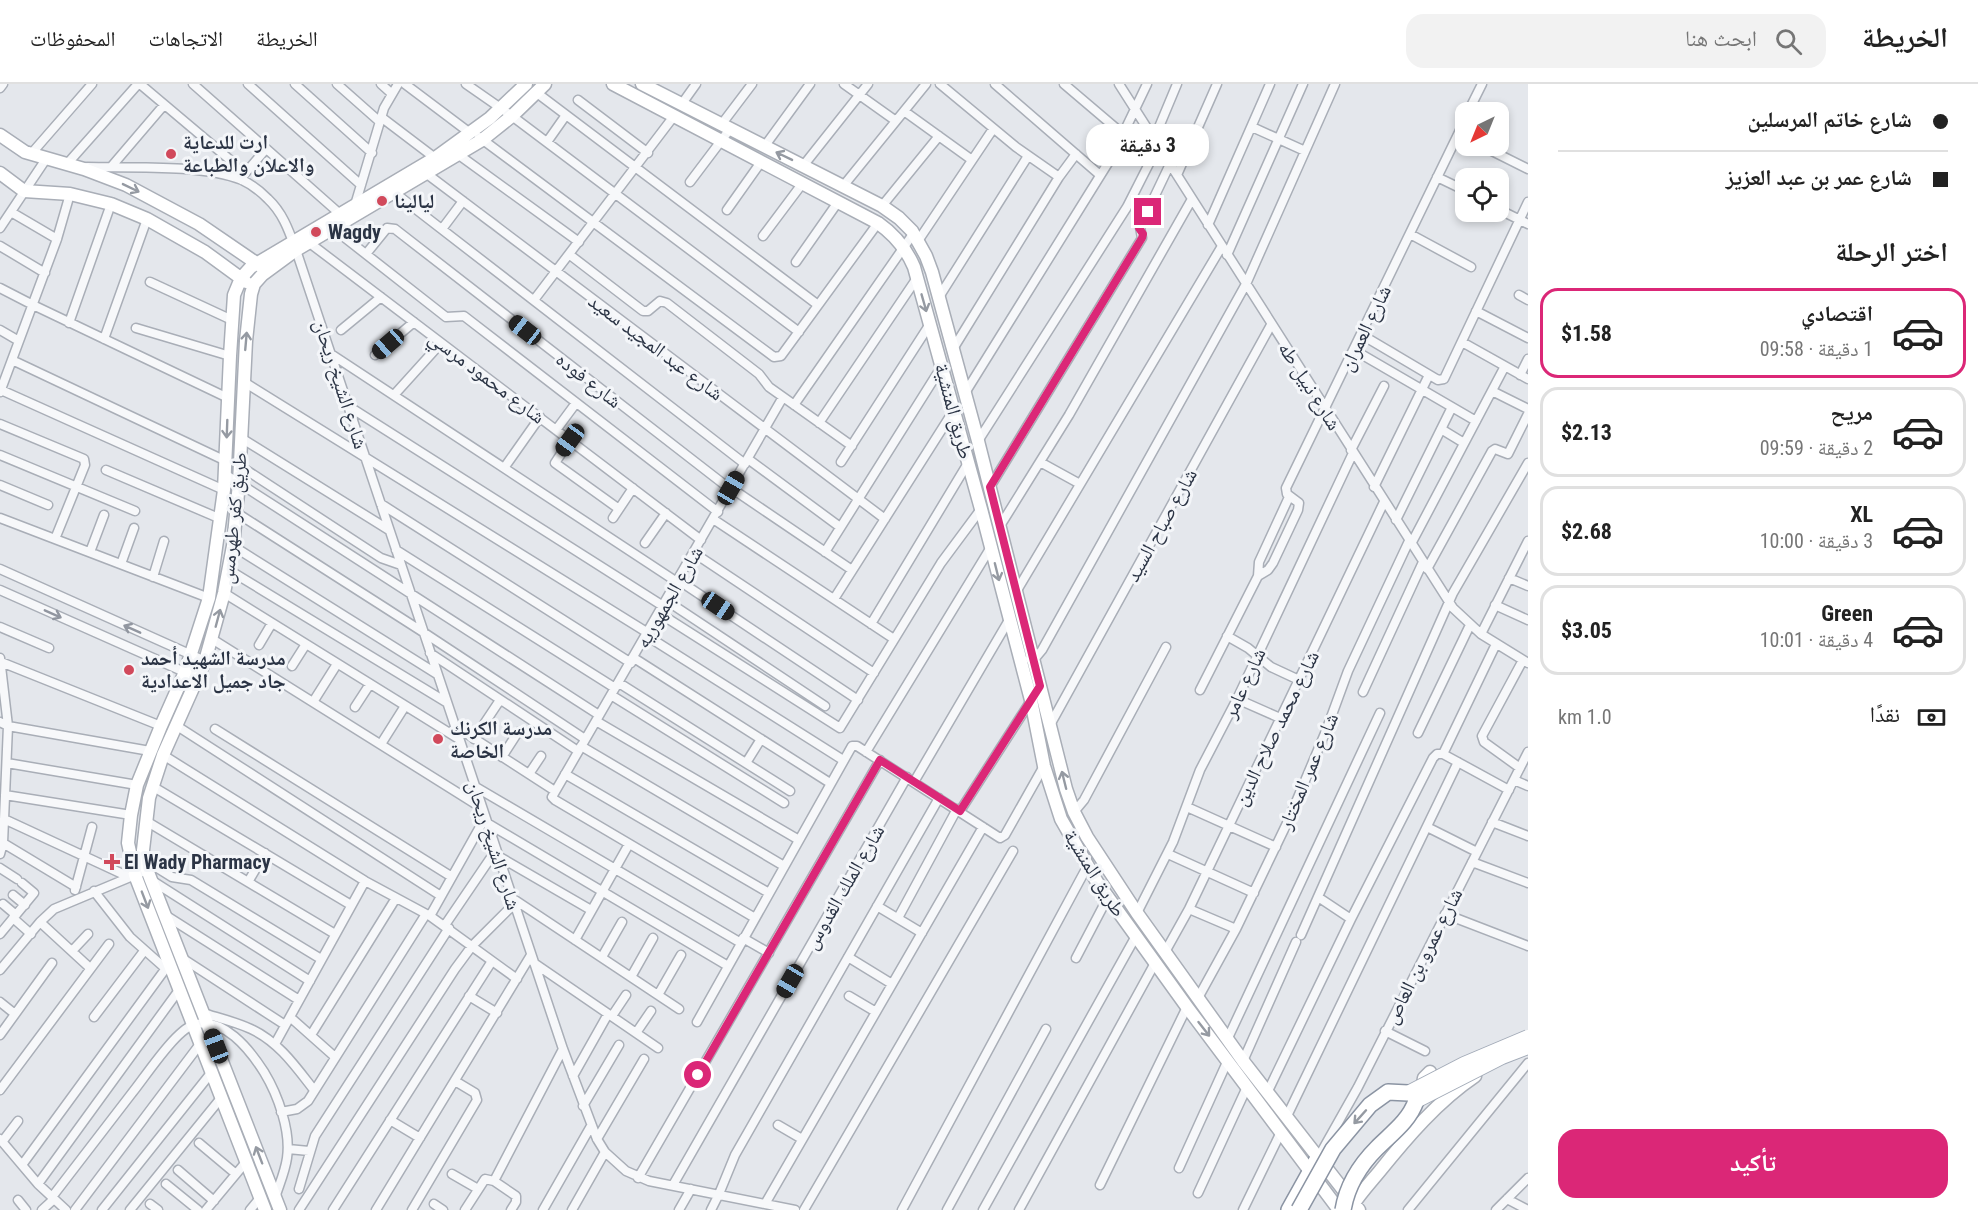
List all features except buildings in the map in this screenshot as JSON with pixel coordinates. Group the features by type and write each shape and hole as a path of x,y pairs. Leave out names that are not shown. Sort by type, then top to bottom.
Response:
{"highway":[{"path":"1299,1210 1333,1149 1370,1105 1388,1092 1412,1096 1405,1121 1375,1150 1360,1169 1348,1190 1349,1209"},
{"path":"1289,1210 1314,1165"}],"main road":[{"path":"1412,1096 1457,1067 1528,1037"},
{"path":"1412,1096 1528,1047"}],"street":[{"path":"0,88 3,84"},
{"path":"32,154 92,84"},
{"path":"72,166 139,84 230,159 241,179"},
{"path":"193,84 340,214"},
{"path":"248,84 362,185"},
{"path":"295,84 372,153"},
{"path":"338,84 435,158"},
{"path":"381,84 392,93"},
{"path":"355,206 381,119 398,84"},
{"path":"405,84 777,358 781,356 878,224"},
{"path":"466,84 547,142 799,332"},
{"name":"طريق كفر طهرمس","path":"329,226 340,214 435,158 471,133 526,84"},
{"name":"طريق المنشية","path":"613,84 878,224 904,247 914,267 942,366 1009,620 1040,686 1074,812 1087,837 1137,913 1227,1040 1286,1118 1314,1165"},
{"name":"طريق المنشية","path":"642,84 882,206 899,218 916,237 929,264 939,297 1000,526 1015,593 1027,661 1031,700 1044,766 1061,819 1087,867 1187,1007 1281,1132 1314,1165 1349,1209"},
{"path":"681,105 696,84"},
{"path":"690,182 720,141 725,127 752,84"},
{"path":"764,147 810,84"},
{"path":"844,84 896,121"},
{"path":"803,166 867,84"},
{"path":"844,185 926,84"},
{"path":"940,84 993,129 1059,177"},
{"path":"995,84 1100,176"},
{"path":"1064,84 1124,135"},
{"name":"شارع نبيل طه","path":"1119,84 1325,411 1449,602 1480,634 1526,661"},
{"path":"965,393 1100,176 1124,135 1147,84"},
{"path":"978,441 1127,207 1156,142 1177,84"},
{"path":"1177,175 1217,84"},
{"path":"1208,225 1270,84"},
{"path":"1227,255 1303,84"},
{"path":"1027,661 1042,650 1245,284 1335,84"},
{"path":"1473,102 1482,84"},
{"path":"541,88 567,115 818,305"},
{"name":"طريق كفر طهرمس","path":"278,1204 163,913 129,854 131,815 137,785 160,726 192,655 209,598 224,490 234,295 241,278 257,262 395,193 459,155 512,116 541,88"},
{"path":"578,99 648,153"},
{"path":"111,167 164,105"},
{"path":"904,111 972,160"},
{"path":"547,142 567,115"},
{"path":"534,300 674,116"},
{"path":"1252,127 1305,151"},
{"path":"794,405 904,247 916,237 993,129"},
{"path":"0,135 20,149 32,154 126,185 153,198 199,224 268,271"},
{"path":"882,206 939,136"},
{"name":"شارع العمران","path":"1200,690 1258,576 1270,567 1299,507 1298,501 1287,494 1286,488 1437,177 1455,147"},
{"path":"241,179 267,149"},
{"path":"953,349 1059,177 1076,154"},
{"path":"459,155 579,242"},
{"path":"939,297 1028,156"},
{"path":"1502,156 1528,169"},
{"path":"0,228 46,159"},
{"path":"727,210 761,162"},
{"path":"990,487 1142,238 1143,234 1139,228 1170,164"},
{"path":"72,166 184,170 241,179"},
{"path":"0,173 24,191 70,194 111,204 147,219 205,252 253,288"},
{"name":"شارع عبد المجيد سعيد","path":"427,174 885,519"},
{"path":"1437,177 1455,186"},
{"name":"شارع الشيخ ريحان","path":"241,179 262,194 279,212 300,242 331,354 446,702 563,1049 597,1138 605,1152 626,1171 638,1178 720,1194 775,1208 795,1210"},
{"path":"763,236 802,184"},
{"path":"395,193 746,461 840,527"},
{"path":"70,194 33,306 12,360 3,373 0,391 224,490"},
{"path":"1000,526 1069,415 1192,199"},
{"path":"442,229 463,201"},
{"path":"796,262 838,202"},
{"path":"1362,334 1430,375 1440,380 1444,379 1476,311 1524,222 1528,202"},
{"path":"69,322 111,204"},
{"path":"10,212 57,239"},
{"path":"1509,214 1524,222"},
{"path":"104,339 147,219"},
{"path":"329,226 446,316 464,316 715,515 894,639"},
{"name":"شارع فوده","path":"366,254 387,228 395,229 730,489"},
{"path":"1410,234 1471,267"},
{"name":"طريق كفر طهرمس","path":"263,1204 168,966 141,872 152,786 163,755 205,661 229,570 237,513 246,341 253,288 258,280 300,242"},
{"name":"شارع محمود مرسي","path":"300,242 381,297 701,540"},
{"path":"0,246 45,273"},
{"path":"1015,593 1222,246"},
{"path":"570,255 643,311 648,311 660,301 667,303 759,374 769,387 852,446"},
{"path":"819,423 917,278"},
{"path":"150,282 232,320"},
{"path":"0,288 33,306 228,398"},
{"path":"1519,295 1528,300"},
{"path":"341,330 381,297"},
{"path":"1476,311 1528,338"},
{"path":"375,355 414,322"},
{"path":"841,462 930,324"},
{"name":"شارع صباح السيد","path":"1050,725 1271,325"},
{"path":"136,328 230,356"},
{"path":"0,330 19,341"},
{"path":"1462,342 1524,377 1528,359"},
{"path":"394,395 441,343"},
{"path":"1354,350 1476,421"},
{"path":"331,354 858,700"},
{"path":"12,360 225,467 239,483 598,718 799,840"},
{"path":"825,552 942,366"},
{"name":"شارع عمر المختار","path":"1198,998 1236,929 1276,847 1326,730 1348,671 1410,543 1505,366"},
{"path":"1374,487 1430,375"},
{"path":"244,382 647,634 843,760"},
{"name":"شارع عامر","path":"1137,913 1168,854 1200,770 1237,699 1384,386"},
{"path":"1492,391 1528,409"},
{"name":"شارع الجمهوريه","path":"554,793 783,397"},
{"path":"556,430 576,403"},
{"path":"348,406 663,607 825,706"},
{"path":"1396,520 1452,407"},
{"path":"834,599 954,410"},
{"path":"1363,692 1425,566 1493,450 1507,454 1528,414"},
{"path":"504,468 540,417"},
{"path":"0,424 84,459 85,465 55,539"},
{"path":"1441,429 1464,443"},
{"path":"241,438 389,530"},
{"path":"570,440 555,463 619,509"},
{"path":"0,455 135,511"},
{"path":"1040,462 1080,484"},
{"path":"871,624 968,463"},
{"path":"1243,1061 1449,602 1528,463"},
{"path":"240,466 381,558 401,565"},
{"path":"106,470 221,519"},
{"path":"0,485 48,505"},
{"path":"613,518 633,488"},
{"path":"730,489 852,570"},
{"path":"1258,576 1259,562 1289,496"},
{"name":"شارع محمد صلاح الدين","path":"1165,952 1189,909 1384,502"},
{"path":"381,504 830,783"},
{"path":"663,607 837,727 841,727 950,549 981,509"},
{"path":"237,513 423,632 581,746"},
{"path":"645,543 666,513"},
{"path":"90,552 104,515"},
{"path":"0,518 209,598"},
{"path":"121,564 134,528"},
{"path":"153,577 164,541"},
{"path":"1480,634 1509,578 1525,556 1528,541"},
{"path":"233,546 437,674"},
{"path":"866,752 991,548"},
{"path":"396,550 615,689 784,803"},
{"path":"694,552 874,673"},
{"path":"0,569 205,661"},
{"path":"229,570 446,702"},
{"path":"1509,578 1528,586"},
{"path":"0,590 198,678"},
{"path":"224,593 460,740"},
{"path":"1495,605 1528,621"},
{"name":"شارع الملك القدوس","path":"674,1185 910,780 1009,620"},
{"path":"259,645 272,623"},
{"path":"1418,733 1470,625"},
{"path":"0,627 49,648"},
{"path":"1227,636 1248,648 1271,667 1299,680"},
{"path":"212,639 482,808"},
{"path":"292,666 306,644"},
{"path":"1443,754 1496,644"},
{"path":"1061,819 1074,812 1084,800 1167,647"},
{"path":"430,653 500,700 784,866"},
{"path":"0,854 3,843 5,758 1,660 160,726"},
{"path":"1520,768 1484,742 1482,736 1526,661"},
{"path":"313,702 337,664"},
{"path":"356,707 370,684"},
{"path":"898,918 958,810 1040,686"},
{"path":"615,689 746,763 790,791"},
{"path":"1237,699 1280,718"},
{"path":"474,739 500,700"},
{"path":"381,744 405,706"},
{"path":"1227,1040 1380,713"},
{"path":"4,724 150,751"},
{"path":"454,725 529,774 554,793 555,800 755,918"},
{"path":"177,726 441,896"},
{"path":"215,729 452,877"},
{"path":"502,757 518,732"},
{"path":"746,763 761,739"},
{"path":"697,1022 851,747 855,745 880,760 1000,838 1005,835 1044,766"},
{"name":"شارع عمرو بن العاص","path":"1314,1165 1358,1087 1384,1031 1528,752"},
{"path":"1267,1093 1351,919 1433,758 1437,754 1443,754 1509,790"},
{"path":"163,755 365,881 447,927 517,979"},
{"path":"529,774 541,756"},
{"path":"5,758 137,785"},
{"path":"638,1178 880,760"},
{"path":"1286,1118 1458,762"},
{"path":"565,774 769,893"},
{"path":"1514,780 1528,786"},
{"path":"152,786 351,905"},
{"path":"474,786 742,941 769,952"},
{"path":"4,790 131,815"},
{"path":"711,1210 720,1194 735,1155 939,798"},
{"path":"1187,807 1276,847"},
{"path":"3,820 84,856 141,872 191,880 321,959"},
{"path":"146,820 335,934"},
{"path":"281,1112 301,1107 314,1090 441,896 486,821 728,966"},
{"path":"1492,822 1528,836"},
{"path":"73,900 92,827"},
{"path":"765,1204 983,827"},
{"path":"1427,827 1477,852"},
{"path":"3,843 76,887"},
{"path":"575,940 629,844"},
{"path":"804,1210 1013,851"},
{"path":"248,882 265,853"},
{"path":"299,1189 309,1151 320,1128 447,927 497,853 591,910"},
{"path":"1168,854 1254,893"},
{"path":"1472,862 1528,884"},
{"path":"902,1210 1087,867"},
{"path":"0,868 34,893 0,934"},
{"path":"0,970 40,922 54,909 141,872"},
{"path":"141,872 310,981"},
{"path":"274,1044 365,881"},
{"path":"22,1165 168,966 144,951 117,922 94,891"},
{"path":"13,895 25,905"},
{"path":"1076,958 1108,897"},
{"path":"1318,897 1351,919"},
{"path":"311,1035 396,898"},
{"path":"299,1210 472,946 513,901 679,1009"},
{"path":"3,904 31,934"},
{"path":"877,906 922,933"},
{"path":"1189,909 1236,929"},
{"path":"163,913 299,1000"},
{"path":"1445,914 1528,946"},
{"path":"40,922 90,968"},
{"path":"602,957 622,922"},
{"path":"72,951 88,934"},
{"path":"983,1210 1136,936"},
{"path":"632,977 653,938"},
{"path":"0,1090 109,944"},
{"path":"94,1017 144,951"},
{"path":"658,995 681,956"},
{"path":"180,957 285,1025"},
{"path":"848,957 892,984"},
{"path":"376,1210 517,979 532,959 658,1048"},
{"path":"333,1210 492,961"},
{"path":"0,1035 52,963"},
{"path":"1019,1210 1155,963"},
{"path":"38,1184 179,990"},
{"path":"573,1076 610,1015 626,995"},
{"path":"469,996 497,1013"},
{"path":"849,996 876,1012"},
{"path":"0,1002 15,1014"},
{"path":"1100,1185 1187,1007"},
{"path":"636,1033 651,1011"},
{"path":"290,1017 335,1058"},
{"path":"42,1210 168,1047 193,1025 205,1019 251,1029 274,1044 314,1090"},
{"path":"205,1019 228,1032 245,1046 267,1077 281,1112 288,1149 278,1204"},
{"path":"947,1210 1046,1029"},
{"path":"1384,1031 1425,1051"},
{"path":"75,1210 200,1044"},
{"path":"583,1106 619,1045"},
{"path":"494,1181 563,1049"},
{"path":"1349,1209 1393,1154 1455,1090 1494,1065 1528,1053"},
{"path":"597,1138 644,1059"},
{"path":"1179,1168 1228,1060"},
{"path":"1408,1210 1528,1063"},
{"path":"1430,1072 1424,1078 1421,1087 1429,1097 1455,1090"},
{"path":"102,1210 212,1073"},
{"path":"412,1210 477,1100 475,1093 455,1080"},
{"path":"1198,1193 1247,1087"},
{"path":"130,1210 221,1098"},
{"path":"390,1120 420,1138"},
{"path":"18,1121 1,1140 38,1184 66,1210"},
{"path":"778,1125 802,1139"},
{"path":"543,1210 591,1126"},
{"path":"1243,1210 1281,1132"},
{"path":"199,1143 236,1174"},
{"path":"288,1149 309,1151"},
{"path":"572,1210 605,1152"},
{"path":"206,1210 246,1162"},
{"path":"177,1170 214,1201"},
{"path":"452,1174 478,1189"},
{"path":"465,1210 484,1179 494,1181 516,1196 516,1202 511,1210"},
{"path":"1496,1210 1527,1180"},
{"path":"166,1184 198,1210"},
{"path":"679,1210 691,1189"},
{"path":"1507,1199 1528,1209"},
{"path":"18,1200 26,1210"},
{"path":"741,1210 747,1200"},
{"path":"150,1204 158,1210"},
{"path":"250,1210 263,1204"},
{"path":"434,1204 443,1210"}],"place":[{"name":"ارت للدعاية والاعلان والطباعة","path":"171,154"},
{"name":"ليالينا","path":"382,201"},
{"name":"Wagdy","path":"316,232"},
{"name":"مدرسة الشهيد أحمد جاد جميل الاعدادية","path":"129,670"},
{"name":"مدرسة الكرنك الخاصة","path":"438,739"},
{"name":"El Wady Pharmacy","path":"112,862"}],"route":[{"path":"698,1075 880,760 960,811 1040,686 990,487 1143,237 1139,228 1148,212"}]}
